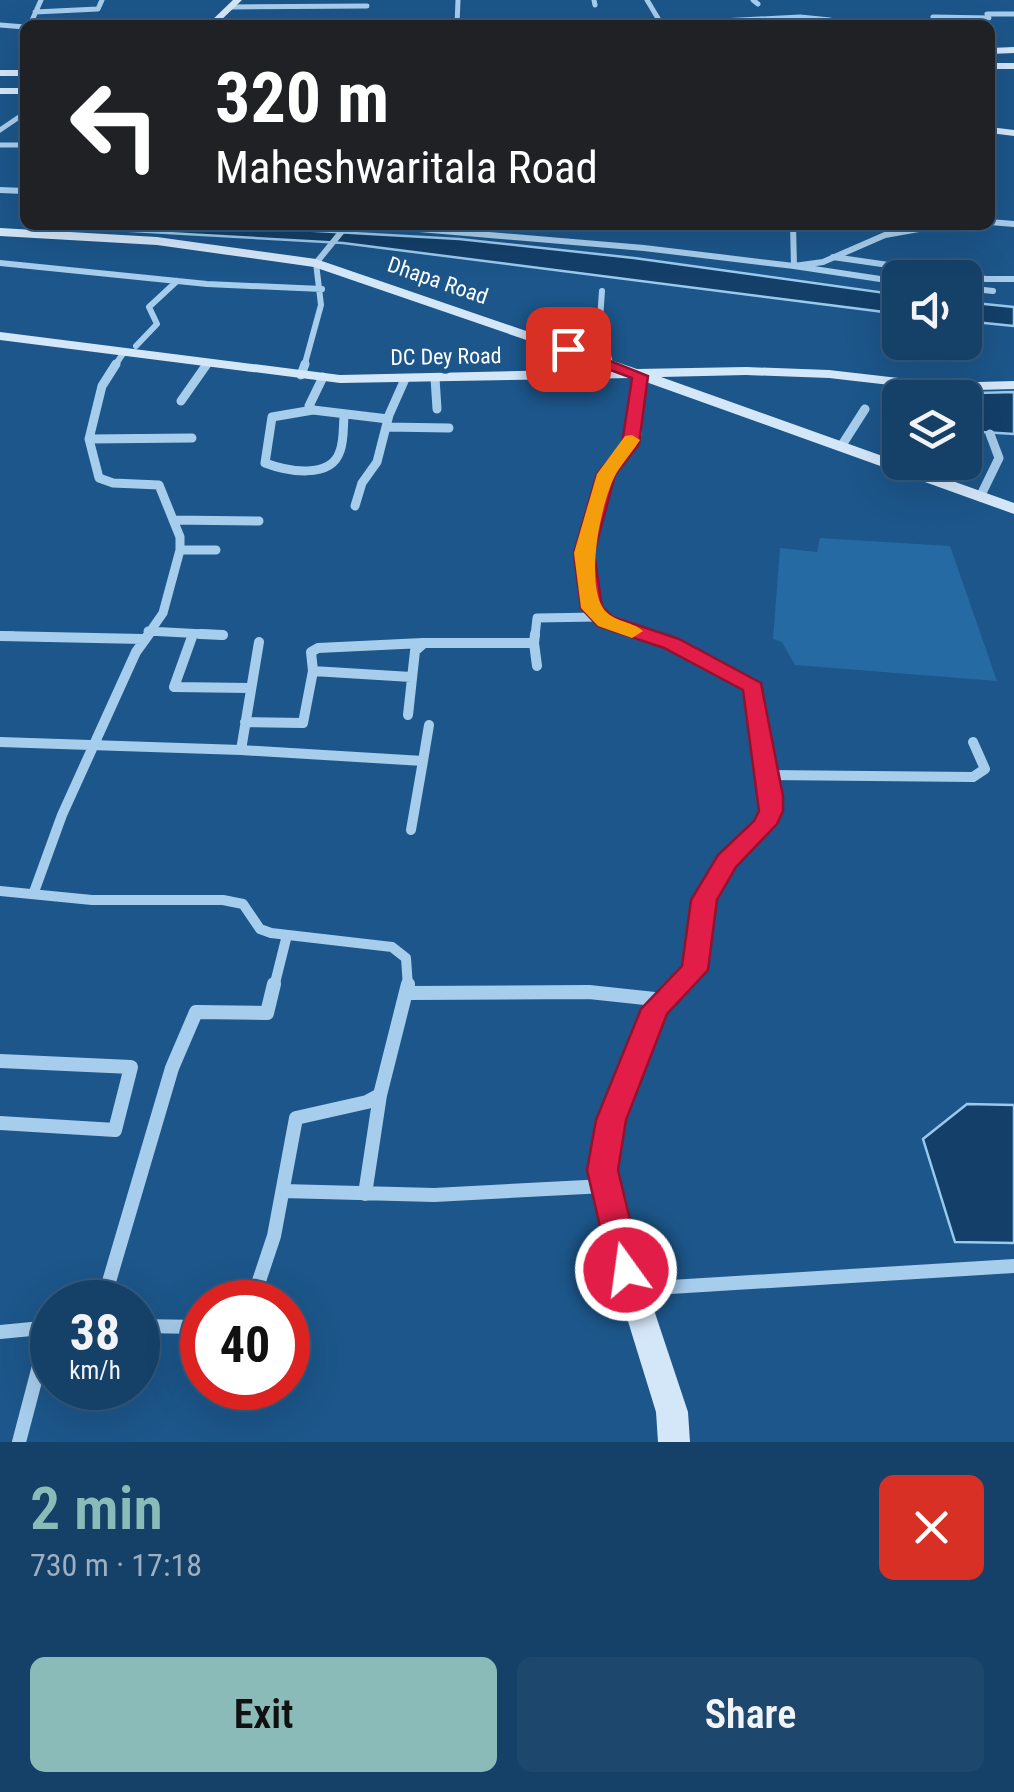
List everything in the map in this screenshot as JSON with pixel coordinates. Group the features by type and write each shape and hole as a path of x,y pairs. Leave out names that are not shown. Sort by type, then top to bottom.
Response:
{"street":[{"path":"31,20 41,0"},
{"path":"35,12 98,10 102,0"},
{"path":"234,4 366,6"},
{"path":"308,6 309,18"},
{"path":"934,20 933,17 989,18 987,14 1014,14"},
{"path":"732,20 766,20"},
{"path":"301,375 322,302 316,263 343,230"},
{"path":"443,230 794,266 882,279"},
{"path":"793,230 794,266"},
{"path":"794,266 832,257 870,240 917,230"},
{"name":"Dhapa Road","path":"4,235 157,241 316,263 1014,509"},
{"path":"832,257 986,279 1014,279"},
{"path":"0,262 177,281 322,289"},
{"path":"34,892 62,815 94,746 146,635 164,612 180,550 160,484 102,482 89,439 102,386 130,349 157,324 149,307 177,281"},
{"path":"982,290 993,291"},
{"path":"602,291 600,319 610,364"},
{"name":"DC Dey Road","path":"0,336 130,349 323,377 789,372 942,387 1014,385"},
{"path":"182,401 208,363"},
{"path":"598,617 588,600 584,553 606,474 630,444 640,376"},
{"path":"313,410 309,406 323,377"},
{"path":"435,378 437,410"},
{"path":"355,506 362,483 377,462 405,379"},
{"path":"842,446 865,409"},
{"path":"344,417 340,454 328,467 289,472 265,463 272,417 285,412 313,410 387,423 449,428"},
{"path":"980,497 999,458 990,434"},
{"path":"89,439 192,438"},
{"path":"172,520 260,521"},
{"path":"180,550 216,550"},
{"path":"537,666 536,618 598,617 672,643 754,687 771,811 765,824 727,861 704,900 695,970 655,1009 611,1120 602,1170 632,1289 672,1412 674,1442"},
{"path":"193,633 174,687 250,688"},
{"path":"0,636 223,635"},
{"path":"241,750 259,642"},
{"path":"245,722 303,724 313,671 311,652 318,648 534,642"},
{"path":"408,715 415,651 424,644"},
{"path":"313,671 410,677"},
{"path":"411,830 429,726"},
{"path":"0,742 241,750 423,762"},
{"path":"768,775 973,777 985,768 973,742"},
{"path":"0,891 92,900 222,900 242,904 260,929 392,947 406,958 408,993 380,1095 365,1194"},
{"path":"109,1280 172,1068 196,1012 267,1013 287,934"},
{"path":"408,993 590,992 664,1000"},
{"path":"0,1061 131,1067 115,1130 0,1123"},
{"path":"258,1280 283,1192 296,1118 367,1102 380,1095"},
{"path":"283,1192 500,1194 606,1186"},
{"path":"632,1289 1014,1266"},
{"path":"0,1332 30,1329"},
{"path":"19,1442 30,1402"}],"shaded area":[{"path":"114,230 300,230 459,239 634,258 882,292 882,312 343,243"},
{"path":"982,304 1014,307 1014,326 982,323"},
{"path":"1014,392 1014,434 983,432 982,393"},
{"path":"820,538 950,546 997,681 795,665 782,642 773,639 780,548 817,552"},
{"path":"967,1104 1014,1105 1014,1243 955,1242 923,1139"}],"slow traffic":[{"path":"632,440 606,474 584,553 592,608 606,622 632,631"}],"route":[{"path":"568,349 640,376 636,426 630,444 606,474 584,553 588,600 598,617 606,622 672,643 754,687 771,811 765,824 727,861 704,900 695,970 655,1009 611,1120 602,1170 626,1270"}]}
